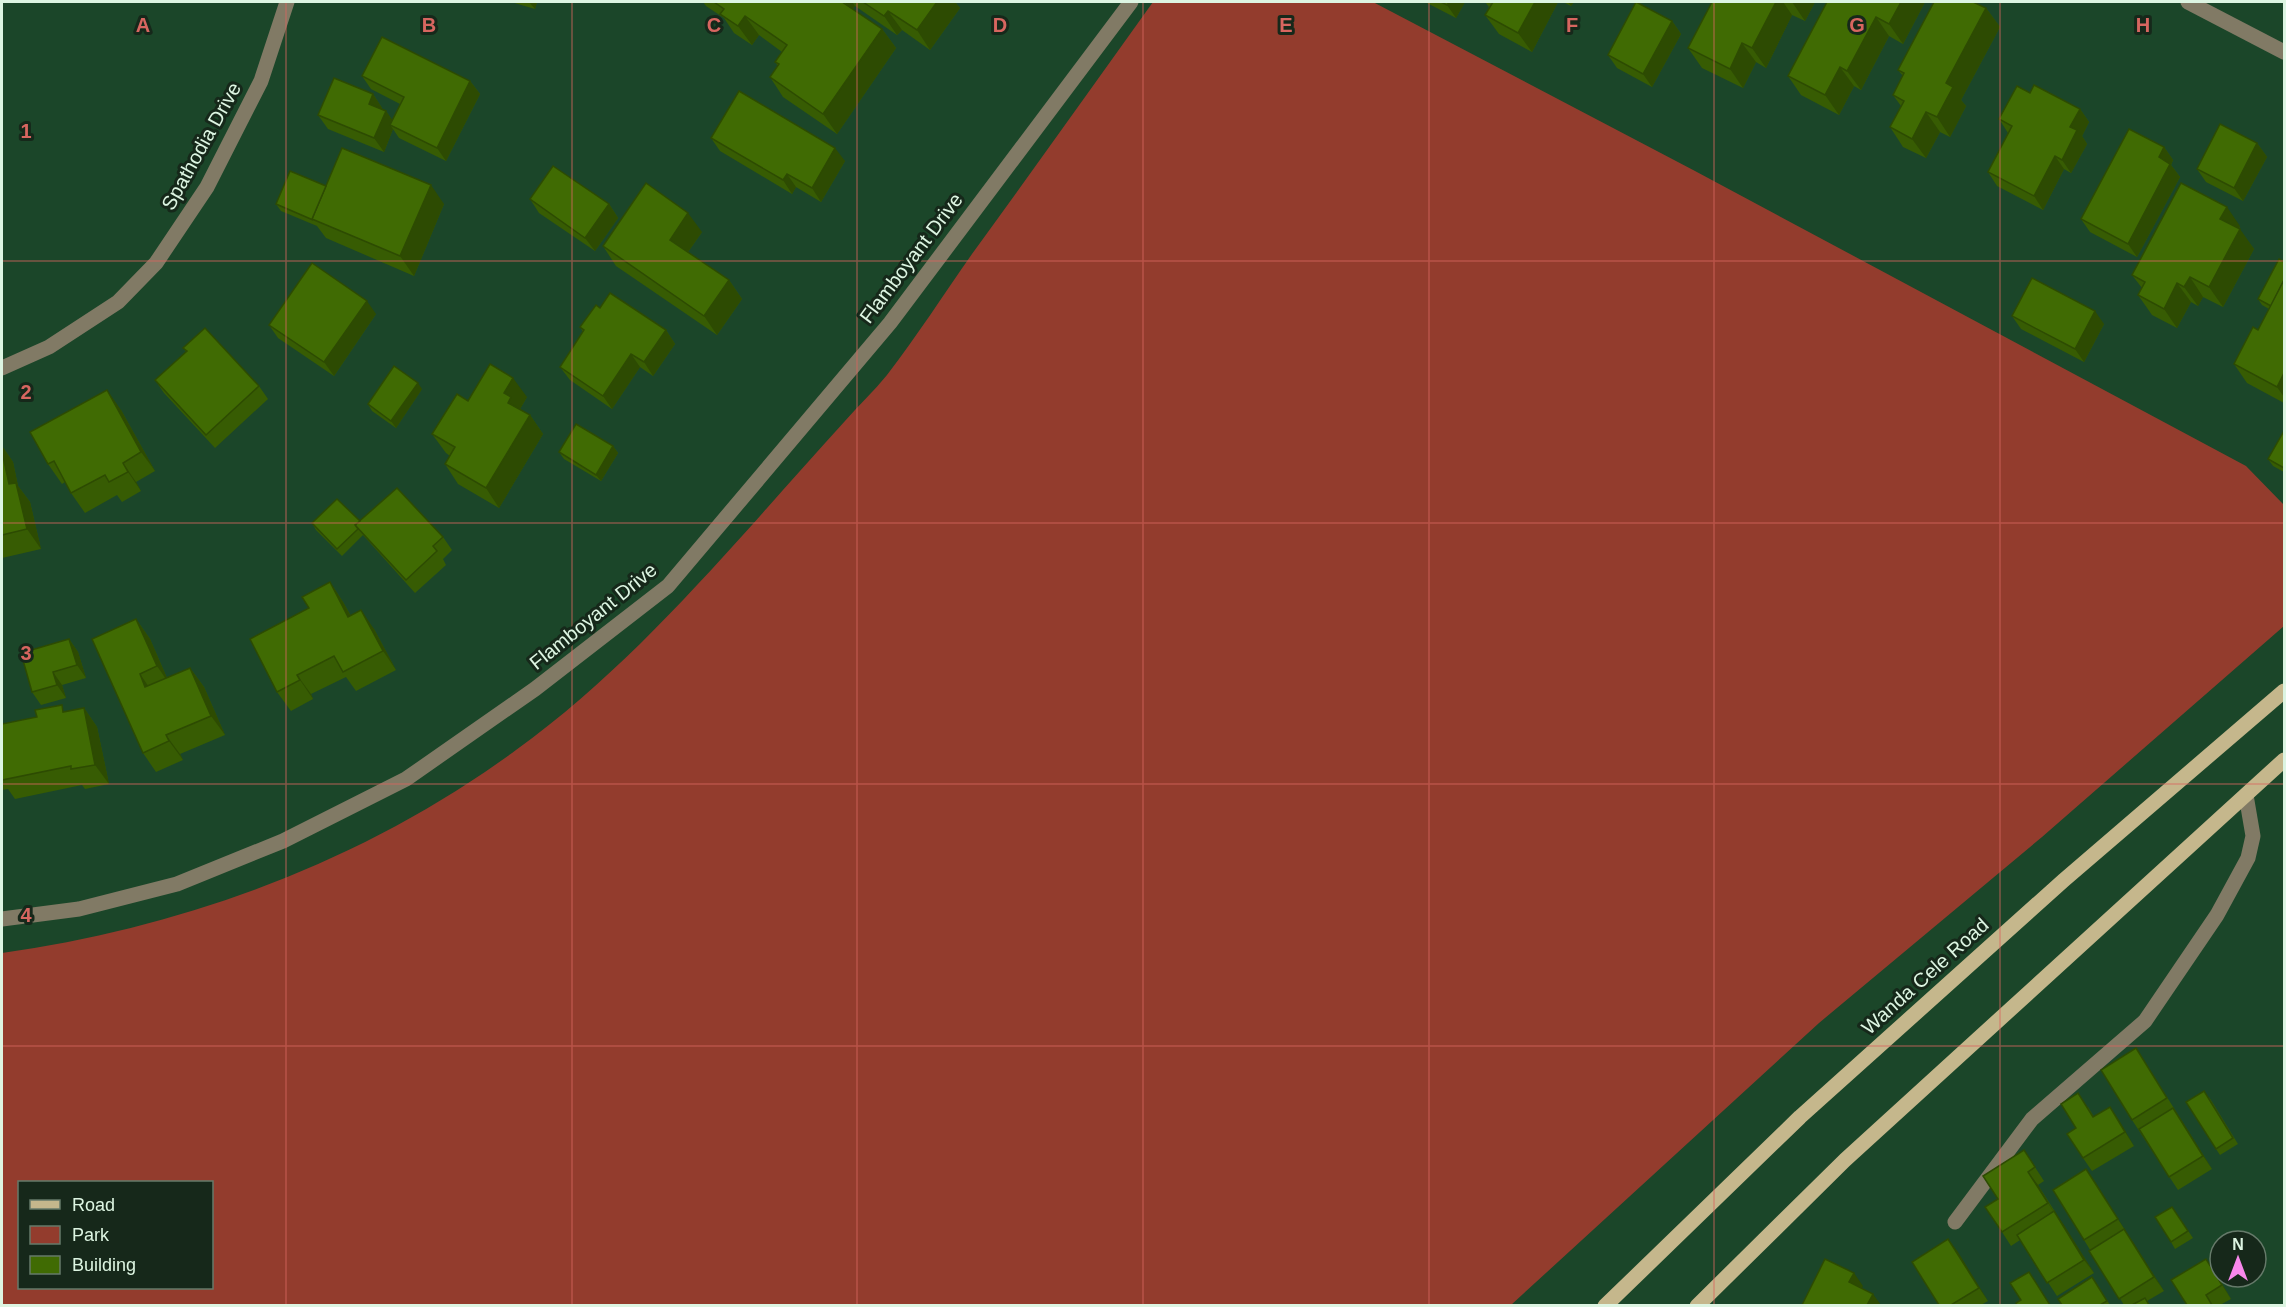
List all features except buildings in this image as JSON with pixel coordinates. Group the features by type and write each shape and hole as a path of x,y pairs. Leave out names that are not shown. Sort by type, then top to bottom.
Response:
{"main road":[{"name":"Wanda Cele Road","path":"1605,1305 1800,1117 2064,880 2284,691"},
{"path":"1697,1305 1845,1160 2284,760"}],"street":[{"name":"Spathodia Drive","path":"2,368 49,347 118,302 156,263 207,187 261,81 287,2"},
{"name":"Flamboyant Drive","path":"2,919 79,909 177,884 283,841 406,779 535,689 668,586 890,323 1131,2"},
{"path":"2188,2 2284,52"},
{"path":"1955,1221 2032,1119 2145,1022 2217,915 2248,858 2253,836 2246,795"}],"green space":[{"path":"1153,2 1373,2 1695,171 2246,466 2284,505 2284,626 2042,837 1819,1023 1511,1305 2,1305 2,953 139,926 206,907 271,883 336,856 398,825 458,790 516,750 611,672 724,556 882,381"}]}
